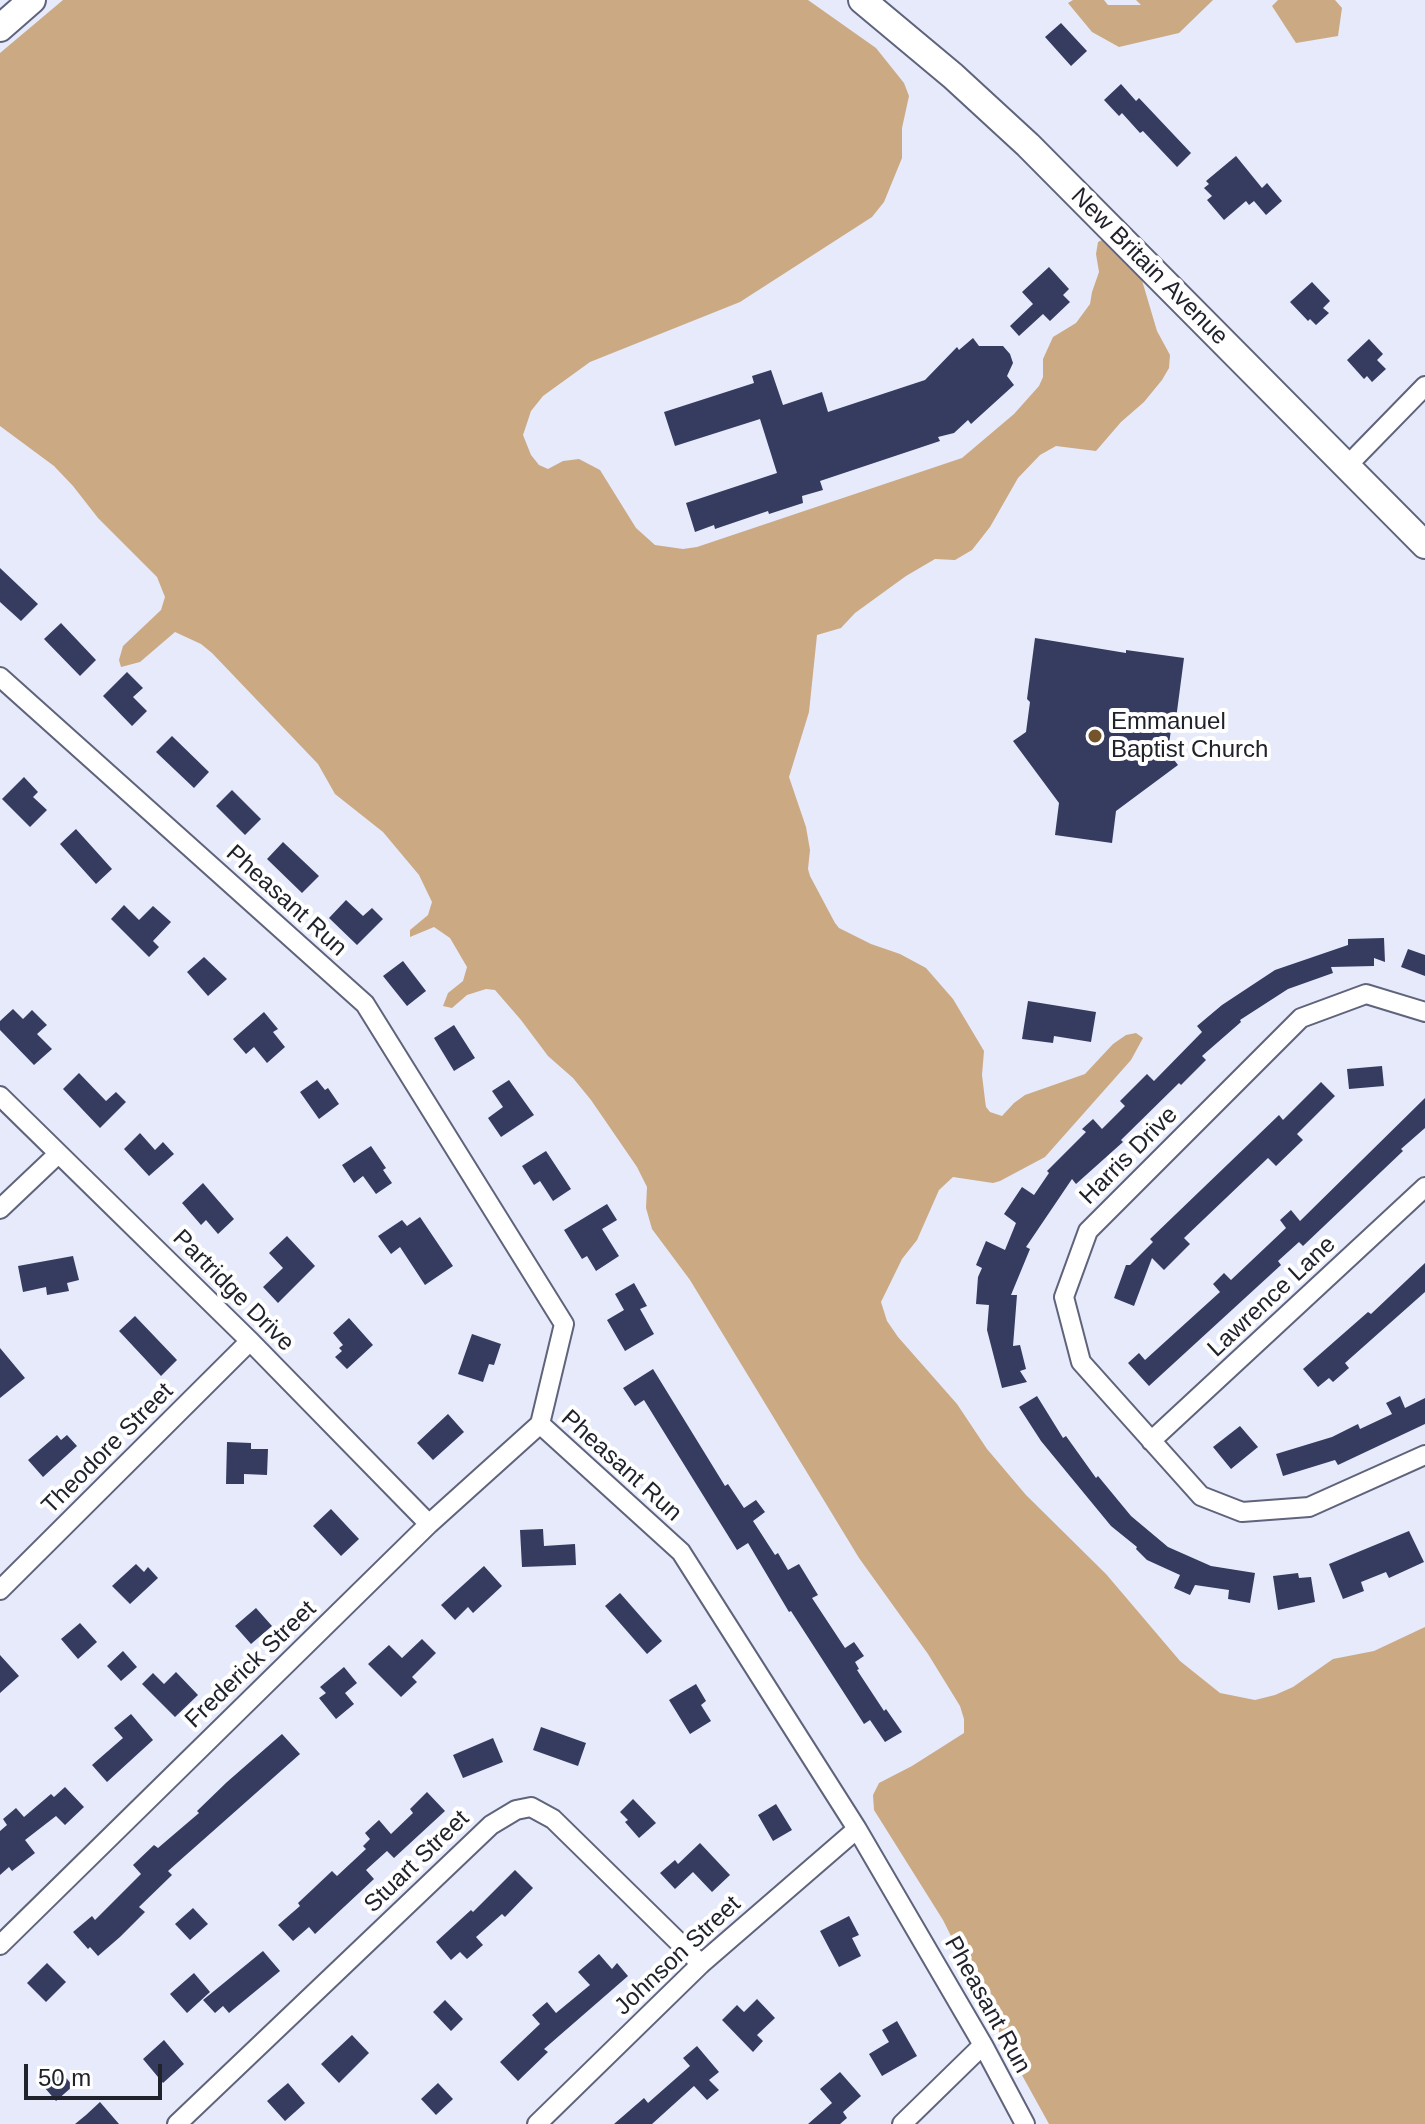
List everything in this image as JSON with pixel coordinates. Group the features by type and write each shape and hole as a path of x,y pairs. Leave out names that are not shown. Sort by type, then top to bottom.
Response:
{"main road":[{"path":"0,28 32,0"},
{"name":"New Britain Avenue","path":"862,0 953,76 1028,145 1425,545"}],"street":[{"path":"1346,467 1425,386"},
{"name":"Pheasant Run","path":"0,677 365,1004 564,1324 540,1424 681,1552 857,1829 983,2045 1025,2124"},
{"name":"Harris Drive","path":"1425,1012 1366,994 1301,1018 1088,1231 1064,1297 1081,1362 1201,1496 1242,1512 1309,1507 1425,1455"},
{"name":"Partridge Drive","path":"0,1096 250,1341 429,1524"},
{"path":"0,1209 58,1154"},
{"name":"Lawrence Lane","path":"1151,1441 1425,1187"},
{"name":"Theodore Street","path":"0,1590 250,1341"},
{"name":"Frederick Street","path":"0,1945 429,1524 540,1424"},
{"name":"Stuart Street","path":"177,2124 491,1825 516,1810 531,1807 553,1819 701,1964"},
{"name":"Johnson Street","path":"537,2124 701,1964 857,1829"},
{"path":"902,2124 983,2045"}],"shaded area":[{"path":"63,0 808,0 876,48 904,83 909,96 902,128 902,158 884,202 872,217 740,302 590,362 543,396 531,411 523,435 539,465 548,469 563,461 579,459 600,470 636,528 655,545 683,549 697,547 962,458 1014,414 1039,386 1043,377 1043,359 1053,337 1076,323 1090,304 1099,272 1098,242 1104,239 1122,252 1141,277 1157,331 1170,355 1169,368 1162,380 1096,451 1056,446 1040,455 1018,478 990,527 972,550 955,560 935,559 855,613 841,628 817,635 809,712 789,777 806,827 810,876 835,923 871,944 900,954 926,968 953,999 984,1051 982,1075 986,1107 990,1112 1002,1116 1025,1095 1085,1074 1113,1044 1126,1035 1136,1033 1143,1038 1131,1060 1045,1157 1000,1181 993,1183 953,1177 939,1190 917,1240 902,1259 881,1302 887,1321 898,1337 957,1404 987,1449 1026,1495 1106,1574 1180,1661 1220,1693 1255,1700 1275,1695 1293,1687 1333,1659 1374,1651 1425,1627 1425,2124 1049,2124 943,1920 874,1810 873,1795 879,1783 964,1733 960,1706 928,1654 859,1558 690,1280 652,1229 646,1208 647,1187 637,1167 591,1100 573,1078 548,1056 495,990 486,989 467,995 452,1008 443,1006 448,993 463,981 467,967 450,938 434,927 410,937 410,930 428,915 432,902 419,875 383,832 335,794 318,764 212,653 175,632 140,662 121,667 119,660 123,646 161,610 165,597 157,577 98,518 54,466 0,426 0,53"},
{"path":"1073,0 1104,0 1108,5 1141,5 1136,0 1213,0 1179,33 1119,47 1092,32 1068,3"},
{"path":"1278,0 1335,0 1342,8 1338,36 1296,43 1272,6"}],"building":[{"path":"1061,23 1087,51 1071,66 1045,37"},
{"path":"1121,84 1136,101 1139,98 1191,153 1177,167 1143,131 1140,133 1122,113 1119,116 1104,100"},
{"path":"1236,156 1262,188 1267,183 1282,201 1266,215 1254,201 1249,205 1246,201 1224,220 1207,200 1212,196 1204,188 1209,184 1206,181"},
{"path":"1049,267 1069,289 1063,295 1070,302 1050,321 1043,314 1019,336 1010,326 1033,304 1022,292"},
{"path":"1312,282 1330,301 1323,308 1329,313 1316,325 1290,302"},
{"path":"973,338 979,346 1003,346 1010,354 1013,363 1007,376 1014,385 971,424 968,420 954,433 938,437 940,441 820,481 823,490 802,496 803,503 695,532 686,503 777,473 760,419 675,446 664,412 754,383 752,376 771,370 783,405 822,392 828,412 925,380 957,347 959,350"},
{"path":"1369,339 1383,354 1377,360 1386,369 1372,382 1367,376 1364,379 1347,360"},
{"path":"0,568 38,604 21,621 0,602"},
{"path":"61,623 96,660 80,676 44,639"},
{"name":"Emmanuel Baptist Church","path":"1035,638 1126,653 1126,650 1184,658 1168,752 1178,765 1116,811 1112,843 1055,835 1059,803 1013,741 1026,732"},
{"path":"127,672 143,688 133,697 147,711 132,726 103,696"},
{"path":"172,736 209,772 194,788 156,752"},
{"path":"24,777 38,792 33,797 47,810 30,827 2,799"},
{"path":"232,790 261,819 245,835 216,806"},
{"path":"76,829 112,869 96,884 60,844"},
{"path":"283,842 319,876 302,893 267,859"},
{"path":"346,900 363,916 372,908 383,919 357,945 329,918"},
{"path":"124,905 139,920 153,906 171,922 153,941 159,947 149,957 111,919"},
{"path":"1384,938 1385,962 1374,958 1374,966 1331,967 1333,973 1288,989 1240,1020 1202,1056 1206,1060 1121,1140 1123,1142 1076,1184 1072,1179 1026,1247 1030,1249 1011,1295 1017,1295 1013,1346 1020,1345 1026,1369 1020,1371 1027,1382 1002,1388 987,1330 989,1305 976,1304 978,1277 982,1268 976,1265 986,1241 1005,1250 1016,1223 1004,1214 1022,1187 1034,1195 1049,1173 1047,1171 1086,1132 1082,1129 1093,1119 1102,1129 1125,1106 1120,1101 1147,1074 1154,1081 1202,1032 1197,1026 1222,1005 1275,970 1348,945 1348,939"},
{"path":"1408,949 1425,955 1425,976 1401,967"},
{"path":"204,957 227,979 208,996 187,972"},
{"path":"403,961 426,991 407,1006 383,976"},
{"path":"1028,1001 1096,1012 1091,1042 1054,1036 1053,1043 1022,1039"},
{"path":"13,1009 23,1019 32,1010 47,1025 37,1034 52,1049 34,1065 0,1030 0,1021"},
{"path":"264,1012 278,1029 273,1032 285,1047 267,1063 254,1047 246,1054 233,1039"},
{"path":"454,1025 475,1058 454,1071 434,1038"},
{"path":"1382,1066 1384,1086 1349,1089 1347,1069"},
{"path":"79,1073 106,1101 116,1092 126,1102 100,1128 63,1089"},
{"path":"317,1080 325,1090 328,1088 339,1104 319,1119 300,1092"},
{"path":"509,1080 534,1115 501,1137 488,1118 503,1107 492,1091"},
{"path":"1321,1082 1335,1096 1297,1134 1303,1140 1276,1166 1268,1158 1184,1238 1190,1244 1164,1270 1152,1258 1134,1306 1114,1298 1126,1265 1130,1265 1153,1242 1150,1239 1279,1115 1283,1120"},
{"path":"1425,1098 1425,1128 1401,1149 1403,1151 1303,1246 1299,1242 1278,1261 1281,1265 1149,1386 1128,1363 1139,1353 1145,1360 1220,1292 1213,1284 1224,1273 1231,1280 1286,1228 1280,1220 1291,1210 1300,1221"},
{"path":"140,1133 155,1150 163,1142 174,1154 149,1176 124,1149"},
{"path":"371,1146 392,1183 376,1194 363,1176 354,1183 342,1165"},
{"path":"546,1151 571,1189 553,1201 540,1181 534,1185 522,1166"},
{"path":"203,1183 234,1219 218,1234 206,1220 201,1225 182,1203"},
{"path":"607,1204 617,1220 602,1229 619,1256 596,1271 587,1256 582,1259 564,1230"},
{"path":"420,1217 453,1266 425,1285 400,1247 391,1254 378,1236 402,1220 407,1226"},
{"path":"287,1236 315,1266 278,1303 263,1287 283,1268 269,1253"},
{"path":"73,1256 79,1280 67,1283 69,1291 47,1295 46,1287 23,1292 18,1266"},
{"path":"1425,1263 1425,1292 1345,1363 1349,1368 1333,1382 1329,1378 1318,1387 1303,1369 1368,1312 1371,1314"},
{"path":"634,1283 647,1306 640,1309 654,1334 625,1351 607,1320 624,1310 615,1294"},
{"path":"135,1316 177,1360 161,1376 119,1331"},
{"path":"349,1318 373,1345 347,1369 335,1357 342,1351 339,1348 343,1345 333,1333"},
{"path":"472,1334 501,1344 494,1365 489,1364 483,1382 458,1374"},
{"path":"0,1348 25,1378 0,1398"},
{"path":"653,1369 725,1486 728,1484 744,1508 756,1500 765,1512 753,1521 775,1555 778,1553 788,1570 799,1564 818,1595 812,1598 845,1648 854,1642 864,1656 855,1662 857,1670 902,1732 885,1742 870,1720 864,1724 789,1612 748,1543 737,1550 644,1400 635,1406 623,1388"},
{"path":"1037,1396 1063,1438 1066,1436 1096,1478 1098,1476 1131,1516 1168,1547 1211,1566 1255,1573 1250,1603 1228,1599 1229,1590 1195,1585 1190,1595 1174,1588 1180,1575 1147,1560 1137,1547 1111,1526 1041,1441 1019,1407"},
{"path":"1400,1396 1405,1408 1425,1398 1425,1424 1338,1465 1335,1460 1283,1476 1276,1454 1332,1437 1358,1424 1360,1429 1392,1414 1386,1403"},
{"path":"448,1414 464,1432 433,1460 417,1443"},
{"path":"1240,1426 1258,1447 1231,1469 1213,1447"},
{"path":"57,1435 61,1440 67,1435 77,1446 43,1477 28,1460"},
{"path":"227,1442 251,1443 251,1449 268,1449 267,1475 244,1474 244,1484 226,1484"},
{"path":"331,1509 359,1539 341,1556 313,1526"},
{"path":"543,1529 544,1546 575,1544 576,1565 522,1567 520,1530"},
{"path":"1409,1531 1424,1562 1389,1578 1386,1572 1361,1582 1364,1591 1343,1599 1329,1564"},
{"path":"136,1564 144,1572 148,1567 158,1578 130,1604 112,1586"},
{"path":"484,1566 502,1586 473,1613 468,1607 455,1620 441,1605"},
{"path":"1298,1573 1299,1578 1311,1577 1315,1602 1278,1610 1273,1576"},
{"path":"620,1593 662,1641 647,1654 605,1606"},
{"path":"256,1608 272,1626 251,1644 235,1626"},
{"path":"80,1623 97,1642 78,1659 61,1639"},
{"path":"422,1639 436,1653 412,1677 417,1682 401,1697 368,1664 389,1645 402,1658"},
{"path":"123,1651 137,1667 121,1681 107,1666"},
{"path":"0,1655 19,1676 0,1693"},
{"path":"344,1667 357,1683 345,1693 354,1704 336,1719 319,1698 326,1693 320,1687"},
{"path":"176,1672 198,1695 175,1717 142,1684 153,1673 164,1684"},
{"path":"696,1684 706,1701 701,1705 711,1721 690,1734 669,1700"},
{"path":"131,1714 153,1740 107,1782 92,1765 123,1738 114,1728"},
{"path":"541,1727 586,1743 578,1766 533,1750"},
{"path":"282,1734 300,1754 168,1871 172,1875 139,1907 145,1912 120,1937 98,1956 90,1947 88,1949 73,1932 92,1916 95,1920 141,1874 133,1865 154,1845 158,1848 199,1813 197,1811 227,1782"},
{"path":"493,1738 503,1762 463,1778 453,1755"},
{"path":"65,1787 84,1807 65,1825 56,1816 25,1840 35,1853 12,1871 9,1867 0,1875 0,1831 7,1825 3,1819 16,1808 24,1817 51,1794 54,1797"},
{"path":"427,1792 445,1811 394,1858 387,1851 366,1870 374,1879 315,1934 309,1927 293,1941 278,1925 332,1871 337,1876 366,1849 363,1846 370,1839 365,1833 379,1820 391,1834 413,1813 410,1809"},
{"path":"633,1799 656,1823 639,1838 620,1812"},
{"path":"776,1804 792,1830 773,1841 758,1815"},
{"path":"700,1843 730,1875 712,1892 693,1872 675,1889 660,1873 675,1860 678,1864"},
{"path":"515,1870 533,1888 505,1917 502,1914 476,1937 483,1945 467,1959 460,1952 451,1960 436,1942 471,1910 473,1912"},
{"path":"193,1908 208,1924 190,1940 175,1924"},
{"path":"849,1916 859,1935 852,1938 861,1956 839,1967 820,1931"},
{"path":"263,1951 280,1971 229,2013 223,2006 215,2013 203,2000"},
{"path":"599,1954 612,1969 617,1963 628,1976 544,2049 548,2052 518,2081 500,2062 540,2024 532,2015 547,2002 556,2013 590,1985 578,1972"},
{"path":"47,1963 66,1982 46,2002 27,1983"},
{"path":"194,1973 210,1992 187,2013 170,1994"},
{"path":"757,1999 775,2018 757,2035 763,2041 753,2052 722,2020 737,2005 744,2012"},
{"path":"445,2000 463,2019 451,2031 433,2012"},
{"path":"897,2021 917,2056 882,2076 869,2054 889,2042 882,2030"},
{"path":"352,2035 369,2053 339,2083 321,2064"},
{"path":"164,2040 184,2064 163,2083 143,2059"},
{"path":"697,2046 719,2072 709,2080 719,2090 707,2100 694,2086 652,2124 614,2124 644,2098 648,2103 690,2066 683,2058"},
{"path":"840,2072 861,2096 843,2112 847,2118 840,2124 808,2124 832,2103 820,2089"},
{"path":"62,2073 73,2086 56,2101 45,2088"},
{"path":"288,2083 305,2103 285,2121 267,2101"},
{"path":"438,2083 453,2099 436,2115 421,2099"},
{"path":"100,2102 119,2124 75,2124 86,2115"}],"place":[{"name":"Emmanuel Baptist Church","path":"1095,736"}]}
